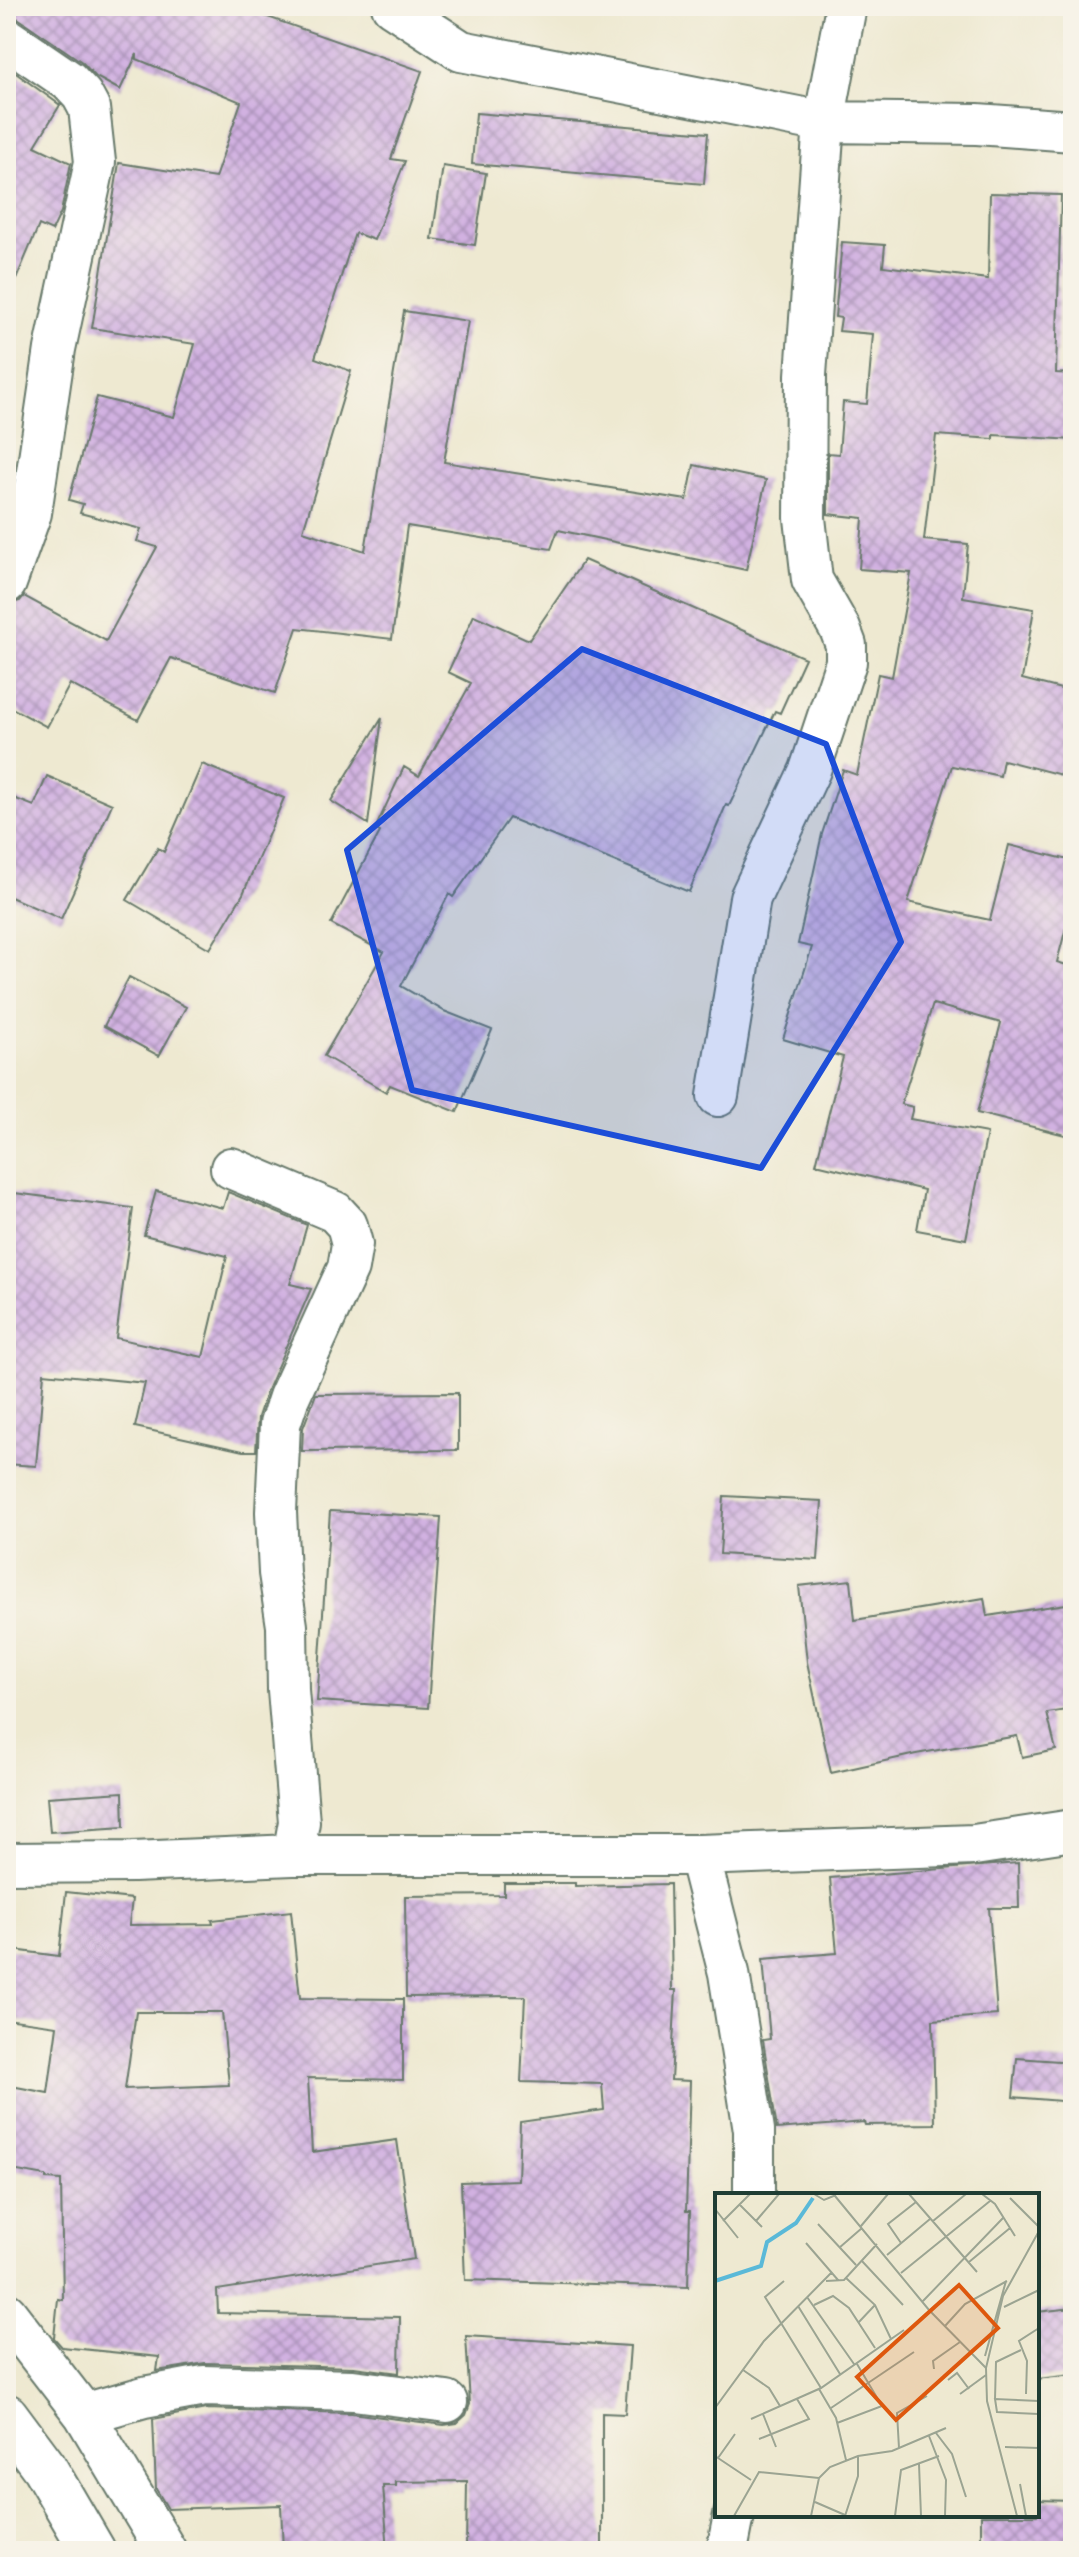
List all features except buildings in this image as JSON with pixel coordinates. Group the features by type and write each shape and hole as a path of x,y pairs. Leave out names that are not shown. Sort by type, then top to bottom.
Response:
{"main road":[{"path":"6,2416 44,2467 93,2551"}],"street":[{"path":"392,6 461,51 824,122 977,124 1073,131"},
{"path":"718,1096 750,898 810,770 846,662 846,645 840,629 812,580 805,518 806,375 824,122 846,6"},
{"path":"6,38 69,81 82,95 89,108 95,162 55,349 31,513 6,583"},
{"path":"231,1168 335,1212 347,1225 352,1244 348,1268 289,1397 280,1424 276,1512 279,1573 287,1626 288,1690 299,1822 293,1855"},
{"path":"6,1863 133,1862 293,1855 699,1855 974,1845 1073,1830"},
{"path":"699,1855 732,1989 754,2130 754,2193"},
{"path":"6,2313 84,2414 166,2551"},
{"path":"84,2414 144,2397 204,2386 353,2390 447,2402"},
{"path":"727,2551 734,2517"}],"highlighted area":[{"path":"582,649 826,744 901,942 761,1168 412,1090 347,850"}]}
